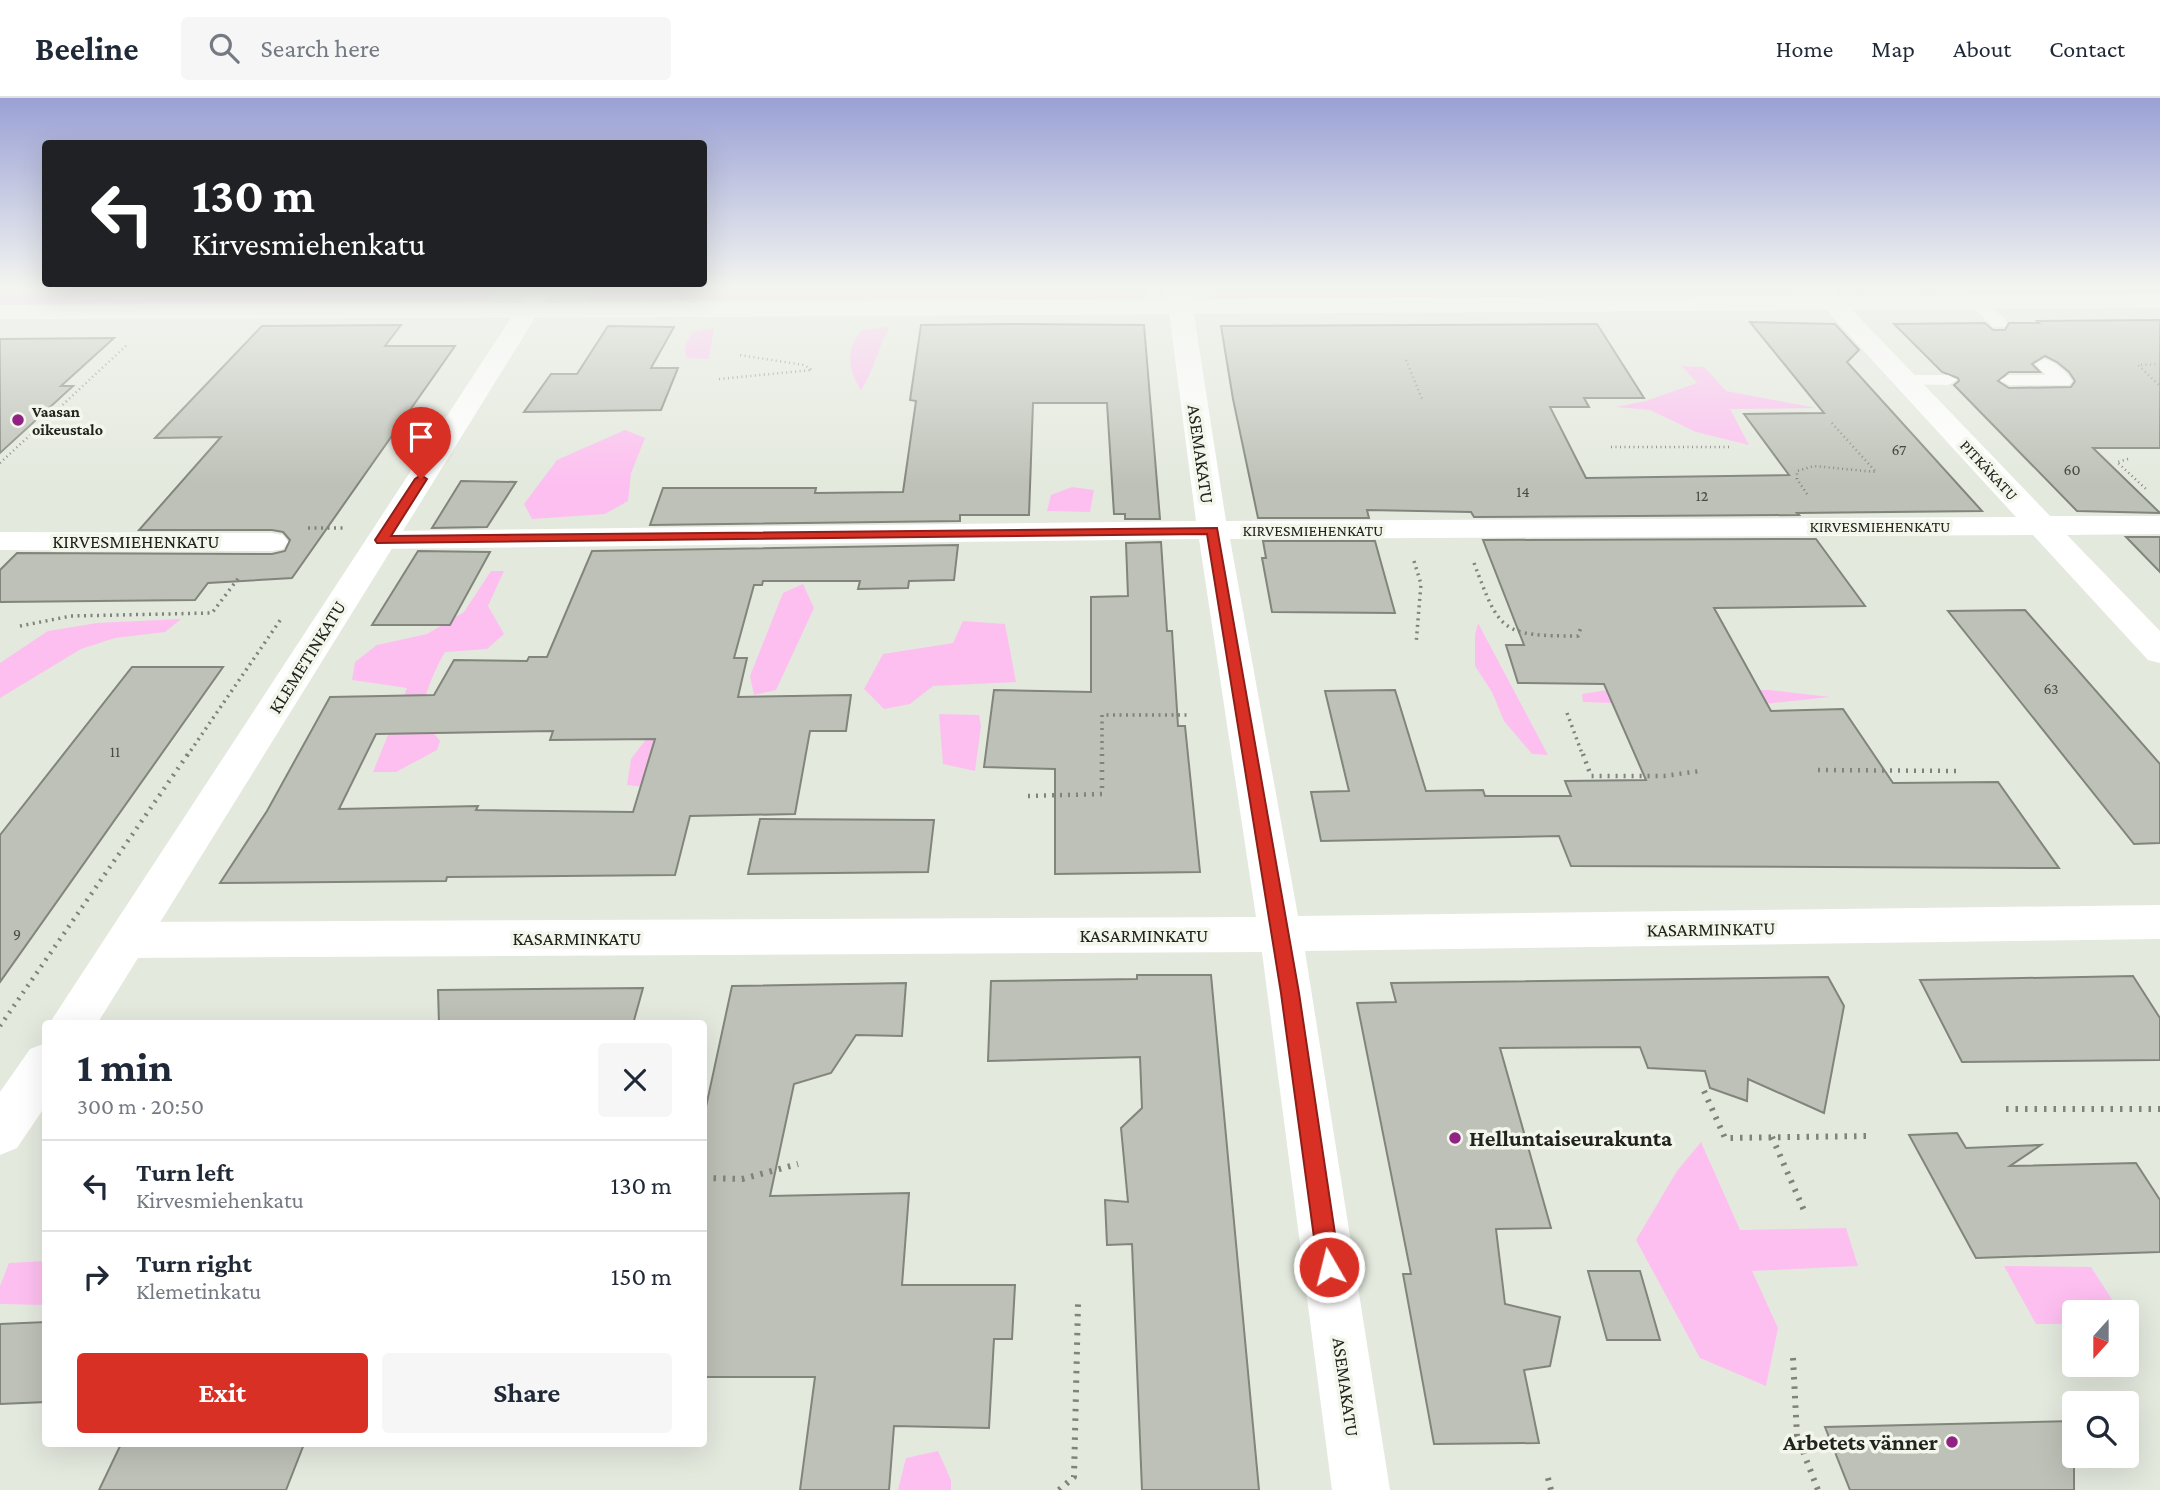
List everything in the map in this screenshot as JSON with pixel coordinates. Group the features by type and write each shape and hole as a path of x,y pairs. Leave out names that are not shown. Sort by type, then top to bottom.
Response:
{"street":[{"name":"KLEMETINKATU","path":"75,1020 500,354"},
{"name":"ASEMAKATU","path":"1187,354 1213,530 1280,934 1361,1490"},
{"name":"PITKÄKATU","path":"1880,354 2160,652"},
{"name":"KIRVESMIEHENKATU","path":"382,540 1213,530 2160,525"},
{"name":"KIRVESMIEHENKATU","path":"0,541 269,542"},
{"name":"KASARMINKATU","path":"128,940 1280,934 2160,922"},
{"path":"0,1132 42,1070"}],"lane":[{"path":"2009,380 2063,381 2044,364"},
{"path":"1904,380 1948,380"}],"path":[{"path":"0,463 117,354"},
{"path":"719,379 812,370 804,365 739,355"},
{"path":"1406,360 1422,399"},
{"path":"2160,364 2138,365 2160,386"},
{"path":"1810,498 1797,479 1797,471 1814,466 1876,472 1831,422"},
{"path":"1611,447 1729,447"},
{"path":"2128,459 2117,462 2151,495"},
{"path":"339,535 348,521"},
{"path":"20,626 71,616 212,613 269,542"},
{"path":"1472,558 1498,620 1537,636 1578,636 1581,627"},
{"path":"1413,559 1421,584 1416,645"},
{"path":"0,1026 288,608"},
{"path":"1567,713 1591,776 1664,776 1700,771"},
{"path":"1028,796 1102,794 1102,715 1189,715"},
{"path":"1818,770 1960,771"},
{"path":"1704,1091 1725,1138 1866,1136"},
{"path":"2006,1110 2160,1109"},
{"path":"1772,1137 1806,1215"},
{"path":"707,1178 742,1179 798,1164"},
{"path":"1059,1490 1074,1477 1078,1304"},
{"path":"1793,1358 1797,1436 1818,1490"},
{"path":"1548,1478 1551,1490"}],"shaded area":[{"path":"686,354 710,354 709,359 687,358"},
{"path":"851,354 877,354 861,390 853,374"},
{"path":"1682,366 1704,367 1726,391 1816,408 1730,409 1749,445 1696,432 1650,410 1616,407 1646,401 1697,383"},
{"path":"625,430 645,438 631,473 628,501 605,514 532,519 524,504 557,460"},
{"path":"1072,487 1094,490 1090,512 1047,511 1051,495"},
{"path":"491,571 504,571 488,606 504,634 487,649 445,652 430,683 423,710 427,723 440,741 437,750 396,772 373,772 407,688 352,680 355,662 377,645 427,634 464,612"},
{"path":"803,584 814,608 776,690 754,695 750,676 783,593"},
{"path":"181,619 165,632 115,638 81,649 0,698 0,663 48,631 97,623"},
{"path":"963,621 1005,624 1016,682 933,686 910,704 884,709 864,689 883,654 953,643"},
{"path":"1478,623 1548,755 1532,754 1504,721 1492,692 1475,666 1475,635"},
{"path":"1607,690 1769,690 1830,697 1734,707 1583,702 1582,694"},
{"path":"939,714 979,715 981,726 975,771 943,764"},
{"path":"647,738 677,741 661,789 627,785 631,759"},
{"path":"1701,1142 1740,1230 1846,1228 1858,1266 1752,1271 1778,1328 1766,1386 1700,1358 1636,1240 1677,1171"},
{"path":"42,1261 42,1305 0,1304 0,1286 9,1263"},
{"path":"2004,1266 2091,1267 2112,1300 2062,1300 2062,1324 2036,1324"},
{"path":"938,1451 951,1480 951,1490 898,1490 906,1458"}],"building":[{"name":"Vaasan oikeustalo","path":"0,354 96,354 61,386 73,386 0,453"},
{"path":"235,354 449,354 292,578 208,583 195,600 0,602 0,570 17,553 272,554 285,551 290,540 283,532 272,530 139,530 221,437 155,438"},
{"path":"590,354 659,354 651,368 678,368 661,410 524,412 551,374 577,374"},
{"path":"917,354 1146,354 1160,519 1125,519 1125,514 1114,514 1107,403 1033,403 1029,515 960,515 960,521 650,525 663,488 816,488 815,493 903,492 916,401 910,400"},
{"path":"1226,354 1616,354 1644,398 1584,398 1589,407 1550,407 1586,478 1789,475 1744,414 1824,413 1776,354 1855,354 1847,362 1982,511 1474,517 1471,512 1367,510 1369,518 1258,518"},
{"path":"1924,354 2160,354 2160,448 2093,448 2160,513 2077,511 1954,385 1959,381 1958,378 1942,372","holes":["2045,356 2069,372 2075,381 2071,387 2009,388 1998,381 2009,372 2040,372 2032,364"]},
{"path":"461,481 516,482 487,527 432,528"},
{"path":"2126,537 2160,537 2160,572"},
{"path":"1816,539 1865,606 1714,608 1771,711 1843,709 1893,783 1998,782 2059,868 1571,866 1559,836 1321,841 1311,792 1349,791 1325,691 1395,690 1426,791 1483,790 1485,796 1571,796 1565,781 1646,780 1604,684 1518,683 1506,645 1524,645 1483,540"},
{"path":"1263,541 1375,541 1395,613 1272,612 1262,558 1266,558"},
{"path":"1161,542 1167,631 1172,631 1178,726 1185,726 1200,872 1055,874 1055,769 984,767 994,690 1091,692 1091,597 1128,596 1126,543"},
{"path":"958,545 954,580 909,581 908,588 858,589 860,581 763,581 762,585 754,585 734,658 747,658 738,697 851,695 846,731 810,731 795,814 690,816 675,875 220,883 267,811 330,697 434,695 454,660 527,661 529,657 547,657 592,551","holes":["553,731 550,740 655,739 633,812 476,810 478,806 339,809 376,734"]},
{"path":"418,551 490,552 450,625 372,625"},
{"path":"2025,610 2160,764 2160,843 2134,844 1948,611"},
{"path":"132,667 223,667 0,982 0,835"},
{"path":"760,819 934,820 928,872 748,874"},
{"path":"1137,975 1211,975 1259,1490 1142,1490 1132,1244 1107,1245 1105,1200 1128,1202 1121,1128 1142,1108 1140,1057 988,1061 991,981 1137,979"},
{"path":"2133,976 2160,1018 2160,1060 1962,1062 1920,980"},
{"path":"1828,977 1844,1006 1824,1113 1748,1079 1747,1101 1710,1088 1705,1071 1648,1068 1640,1047 1500,1048 1551,1228 1496,1229 1505,1304 1560,1317 1550,1366 1524,1370 1539,1443 1434,1444 1403,1274 1411,1274 1357,1003 1396,1002 1391,983"},
{"path":"906,983 902,1036 856,1035 831,1073 794,1084 770,1196 909,1193 902,1285 1015,1285 1012,1339 994,1339 989,1428 894,1426 889,1490 800,1490 815,1377 707,1377 707,1102 732,986"},
{"path":"643,988 634,1020 439,1020 438,990"},
{"path":"1957,1133 1966,1148 2041,1145 2010,1166 2136,1163 2160,1200 2160,1252 1976,1258 1909,1135"},
{"path":"1588,1271 1640,1271 1660,1340 1607,1340"},
{"path":"42,1322 42,1402 0,1404 0,1324"},
{"name":"Arbetets vänner","path":"2062,1421 2062,1468 2074,1468 2074,1490 1850,1490 1825,1427"},
{"path":"120,1447 303,1447 286,1490 99,1490"}],"place":[{"name":"Vaasan oikeustalo","path":"18,420"},
{"name":"Helluntaiseurakunta","path":"1455,1138"},
{"name":"Arbetets vänner","path":"1952,1442"}],"route":[{"path":"421,479 382,540 1213,530 1290,993 1329,1267"}]}
